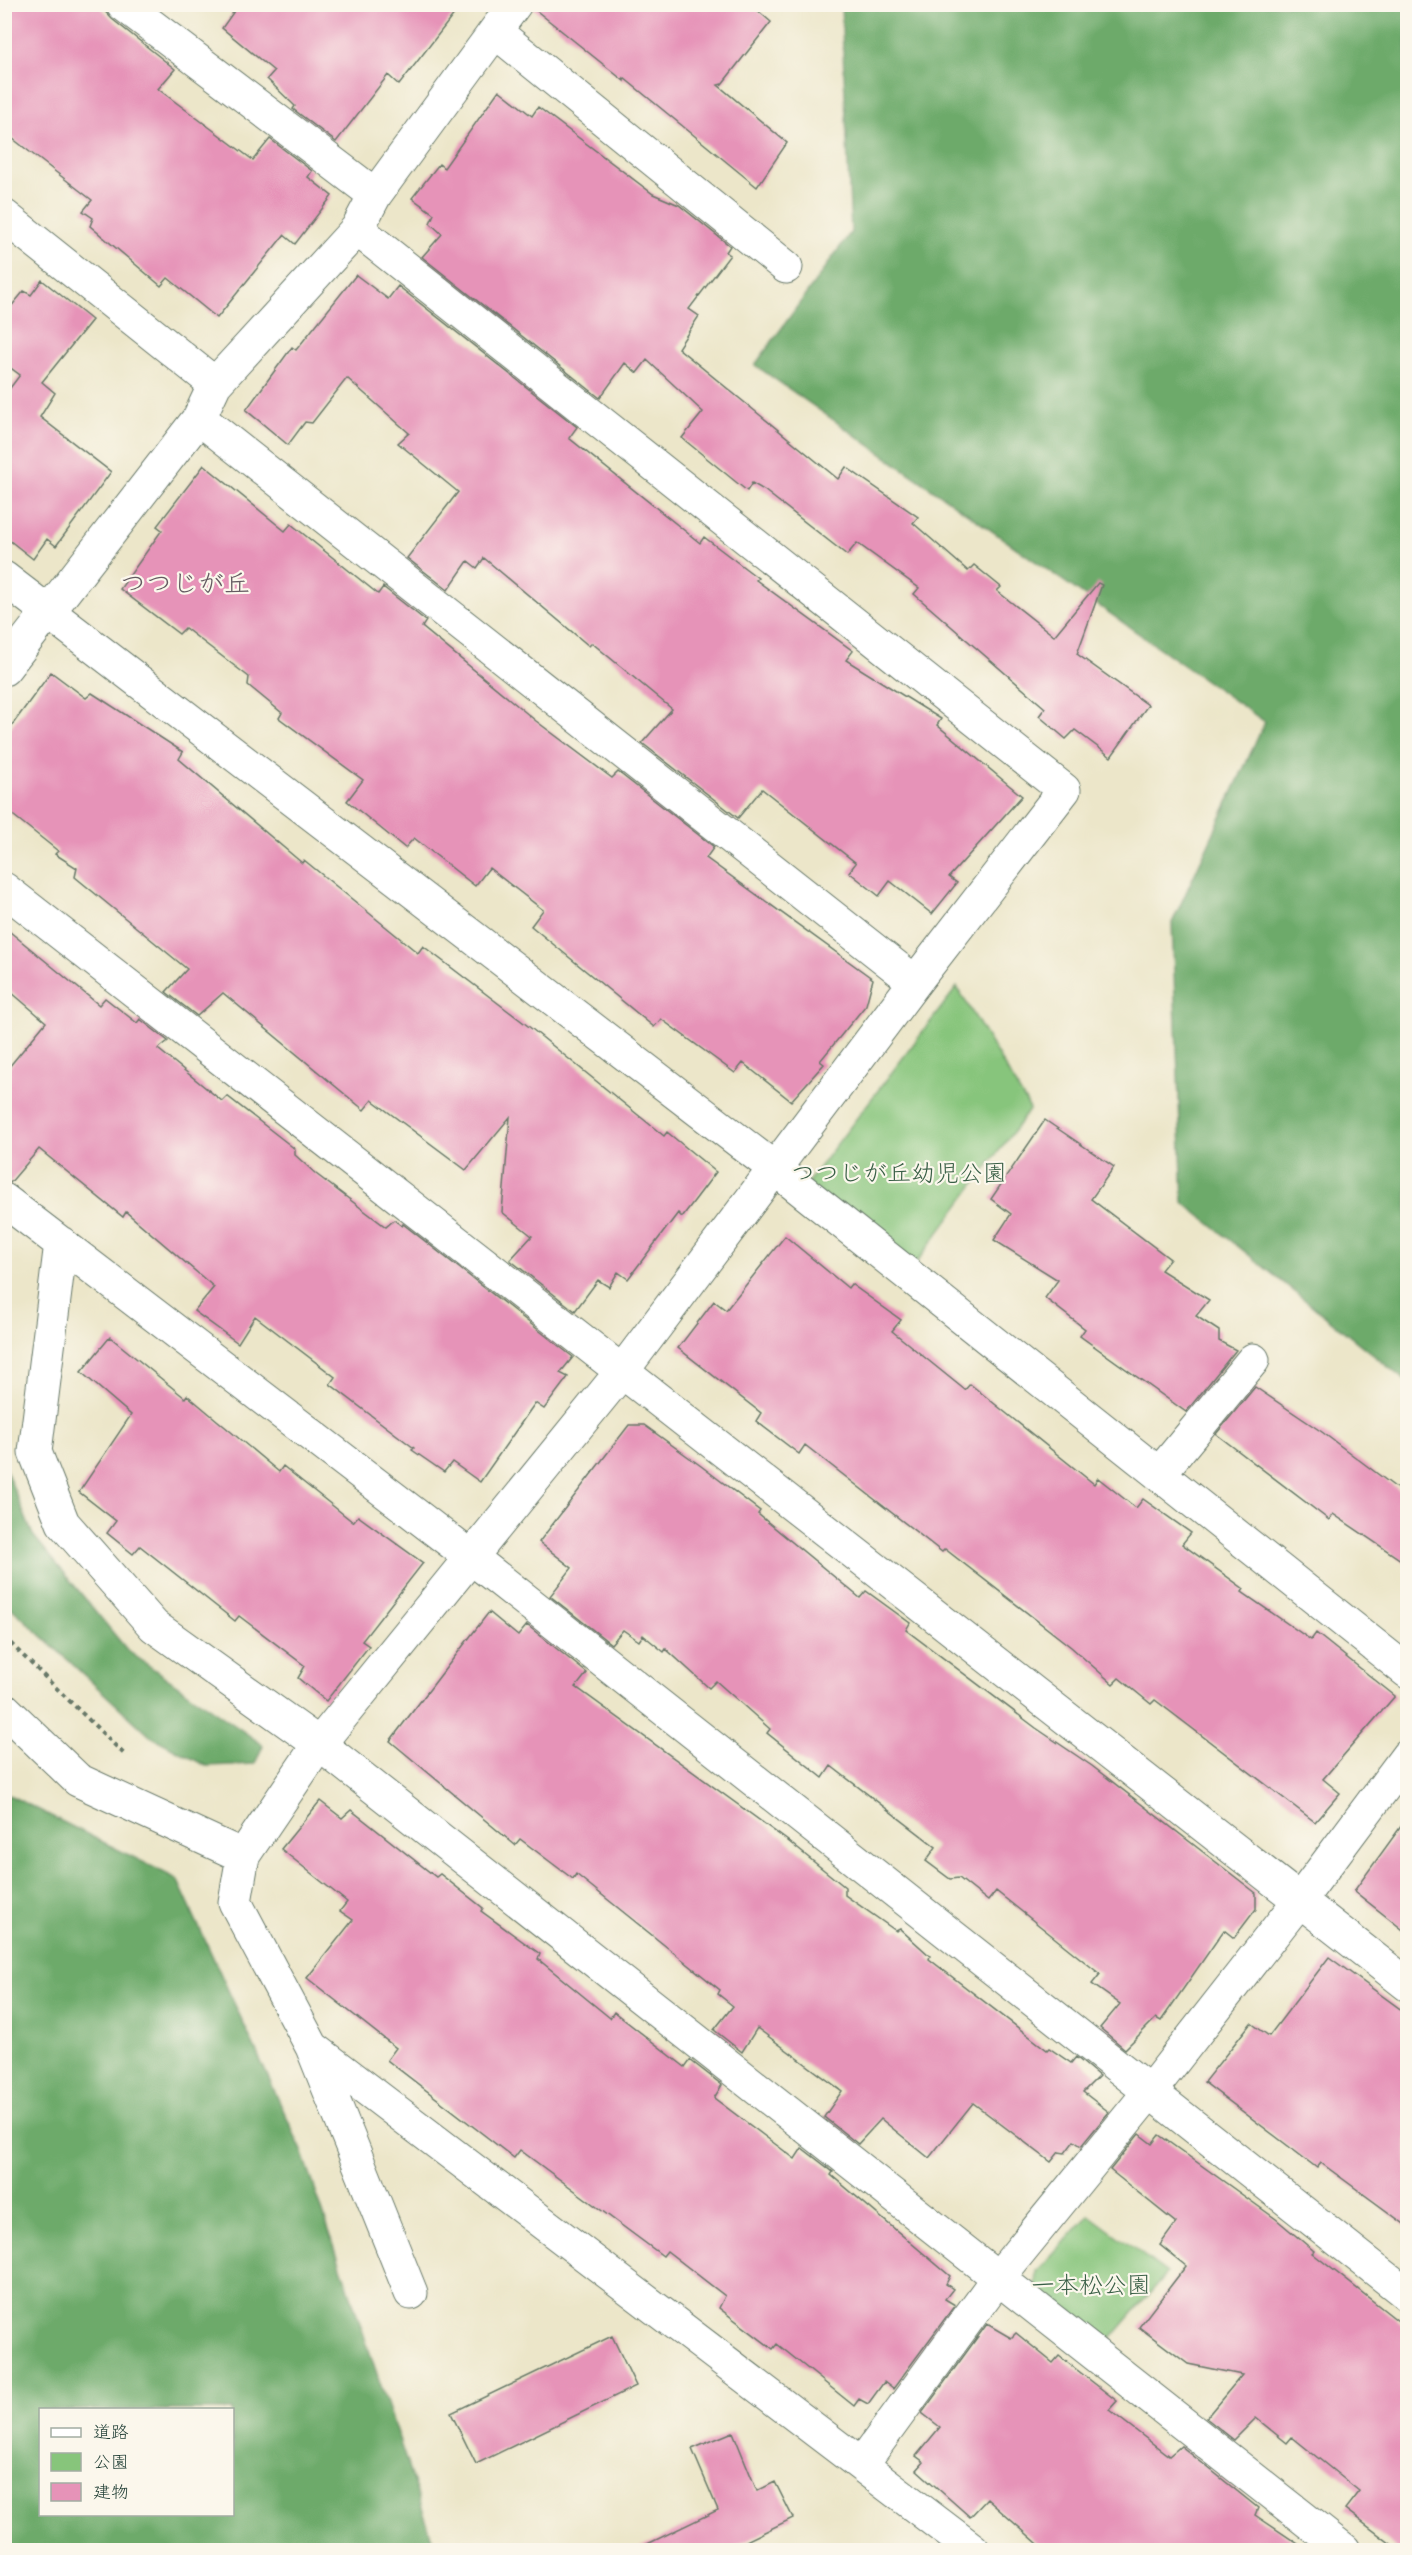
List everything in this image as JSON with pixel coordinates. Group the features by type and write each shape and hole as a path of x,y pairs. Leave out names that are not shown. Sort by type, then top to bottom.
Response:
{"street":[{"path":"123,4 375,195"},
{"path":"4,669 199,418 215,384 357,229 375,195 497,33 515,4"},
{"path":"497,33 786,267"},
{"path":"4,216 215,384"},
{"path":"357,229 1064,790 915,982 623,1370 320,1744 243,1856 235,1902 312,2047 411,2293"},
{"path":"199,418 915,982"},
{"path":"4,578 774,1168 1407,1672"},
{"path":"4,889 623,1370 1407,1985"},
{"path":"4,1200 472,1558 1151,2090 1407,2295"},
{"path":"61,1243 35,1452 63,1524 154,1626 320,1744 1344,2550"},
{"path":"1159,1474 1252,1360"},
{"path":"4,1709 78,1780 243,1856"},
{"path":"862,2464 997,2279 1151,2090 1299,1901 1407,1755"},
{"path":"312,2047 973,2550"}],"path":[{"path":"4,1637 132,1762"}],"green space":[{"path":"841,5 1407,5 1407,1382 1183,1202 1172,923 1265,722 755,365 851,232"},
{"name":"つつじが丘幼児公園","path":"957,987 1030,1109 911,1270 804,1187"},
{"path":"5,1468 33,1535 128,1651 263,1745 255,1764 206,1766 150,1736 5,1602"},
{"path":"5,1793 177,1879 303,2153 436,2550 5,2550"},
{"name":"一本松公園","path":"1089,2215 1167,2273 1098,2354 1035,2305 1037,2272"}],"building":[{"path":"4,4 98,4 112,19 175,69 158,89 253,160 270,139 312,171 308,177 332,196 295,244 284,235 217,318 168,278 161,286 90,226 93,218 83,211 92,200 4,132"},
{"path":"239,4 462,4 399,85 388,75 336,142 293,109 295,106 267,79 274,71 222,28"},
{"path":"533,4 750,4 771,22 722,84 718,85 787,143 757,187 624,78 624,81 533,8"},
{"path":"499,90 532,116 538,107 653,194 679,205 730,246 726,252 730,255 689,309 699,316 678,348 838,479 846,467 918,517 913,523 968,571 974,565 1001,587 997,591 1054,636 1098,583 1102,585 1077,654 1148,705 1111,757 1075,730 1066,739 1039,716 1045,708 914,594 919,588 857,543 847,555 764,490 752,483 747,491 682,438 703,412 647,360 637,373 625,363 600,398 422,257 442,234 430,223 434,214 412,198 439,164 444,168"},
{"path":"356,275 388,299 398,286 577,427 569,438 700,543 704,537 758,578 756,580 853,651 846,660 941,719 937,725 1022,796 949,877 957,883 932,914 890,881 879,896 849,872 856,863 762,789 738,818 642,743 672,709 592,643 589,646 484,558 477,568 468,561 448,590 407,558 458,492 398,443 409,433 347,378 312,423 305,422 288,445 246,410 292,347 296,350"},
{"path":"42,280 92,320 42,382 55,393 40,417 111,472 56,546 47,539 33,559 4,536 4,390 7,392 20,375 4,363 4,315 24,291 31,295"},
{"path":"204,465 285,531 291,524 378,594 383,587 426,621 422,627 536,721 612,778 618,772 714,847 706,858 873,979 866,1005 820,1061 824,1064 791,1101 743,1063 735,1073 661,1019 654,1027 531,926 543,910 489,868 475,886 414,838 405,848 347,801 363,780 279,718 282,713 248,685 249,677 185,628 179,634 120,589 162,530 157,526"},
{"path":"51,672 86,698 92,693 183,752 179,759 302,863 304,860 418,953 423,946 532,1029 664,1136 667,1132 716,1172 682,1217 678,1213 628,1279 618,1272 609,1287 598,1280 575,1311 510,1260 532,1236 502,1212 510,1117 466,1170 372,1100 364,1110 223,993 197,1016 166,992 187,969 75,877 77,868 55,854 58,851 4,808 4,736"},
{"path":"4,927 99,1005 105,998 137,1023 140,1019 168,1041 158,1049 222,1101 227,1096 295,1149 295,1155 316,1174 386,1227 394,1220 402,1226 403,1224 573,1357 560,1373 568,1377 544,1409 535,1403 480,1482 452,1462 444,1472 412,1450 414,1448 330,1384 335,1377 255,1316 238,1343 194,1311 214,1287 126,1212 123,1217 39,1149 10,1183 4,1182 4,1073 46,1022 4,986"},
{"path":"1045,1120 1114,1167 1091,1199 1170,1259 1161,1270 1209,1300 1196,1316 1219,1331 1219,1341 1236,1350 1186,1412 1080,1336 1085,1329 1045,1298 1058,1280 994,1240 1011,1214 991,1199"},
{"path":"785,1236 848,1288 851,1284 901,1320 892,1331 965,1390 970,1384 1094,1484 1098,1478 1136,1508 1143,1499 1191,1533 1182,1544 1244,1589 1242,1592 1311,1640 1316,1633 1395,1696 1323,1779 1340,1793 1315,1822 1155,1700 1151,1704 1119,1678 1113,1684 1071,1647 945,1549 942,1552 805,1445 799,1454 756,1421 761,1413 678,1348 714,1301 726,1310"},
{"path":"110,1337 185,1398 187,1395 279,1472 283,1466 353,1522 358,1516 423,1563 362,1641 369,1646 326,1701 298,1678 305,1666 239,1616 235,1621 140,1546 133,1554 107,1533 116,1521 79,1492 131,1415 81,1372"},
{"path":"1255,1387 1322,1432 1407,1496 1407,1564 1333,1514 1329,1520 1216,1434"},
{"path":"629,1425 644,1425 701,1466 760,1511 758,1514 860,1598 866,1591 910,1623 906,1630 1036,1728 1092,1766 1256,1893 1256,1909 1234,1938 1224,1930 1161,2021 1156,2018 1125,2049 1100,2028 1120,2004 1092,1984 1100,1974 996,1891 988,1901 959,1878 950,1879 926,1861 936,1847 831,1766 823,1778 767,1733 770,1729 716,1681 709,1688 666,1649 664,1652 643,1635 639,1641 623,1630 611,1644 550,1596 572,1568 539,1542"},
{"path":"489,1612 518,1636 527,1625 587,1673 576,1687 788,1841 845,1887 845,1895 896,1931 900,1929 930,1956 929,1959 1047,2050 1049,2048 1071,2063 1076,2057 1099,2076 1083,2092 1109,2112 1081,2146 1074,2141 1065,2153 1059,2152 1051,2162 973,2103 929,2158 881,2119 858,2144 824,2117 842,2091 757,2028 742,2052 714,2030 733,2006 718,1994 720,1990 576,1874 573,1879 520,1839 515,1845 390,1741"},
{"path":"320,1801 342,1818 351,1810 436,1877 440,1874 483,1908 481,1911 540,1954 538,1959 610,2018 614,2012 685,2067 690,2060 722,2085 714,2098 795,2159 802,2148 833,2172 831,2175 950,2276 946,2284 953,2289 945,2299 955,2305 893,2389 884,2382 868,2404 859,2399 854,2406 777,2344 773,2349 719,2308 725,2296 667,2251 663,2256 520,2150 514,2158 387,2060 396,2048 307,1978 353,1920 340,1911 347,1902 281,1849"},
{"path":"1407,1818 1407,1933 1354,1891"},
{"path":"1329,1957 1407,2014 1407,2226 1321,2163 1317,2168 1204,2082 1251,2023 1269,2036"},
{"path":"1139,2134 1152,2144 1159,2135 1276,2219 1314,2251 1312,2253 1407,2328 1407,2550 1399,2550 1345,2509 1359,2491 1292,2437 1287,2443 1256,2418 1234,2440 1206,2418 1242,2375 1188,2364 1139,2327 1186,2266 1160,2245 1176,2223 1110,2170"},
{"path":"987,2324 1011,2338 1016,2333 1053,2363 1059,2356 1117,2401 1109,2410 1169,2456 1181,2446 1258,2508 1255,2515 1307,2550 1045,2550 987,2499 970,2517 917,2470 924,2462 916,2456 940,2427 922,2413"},
{"path":"612,2336 636,2386 476,2464 451,2413"},
{"path":"733,2432 757,2491 775,2482 793,2518 728,2550 635,2550 718,2510 692,2449"}],"district":[{"name":"つつじが丘","path":"185,585"}]}
